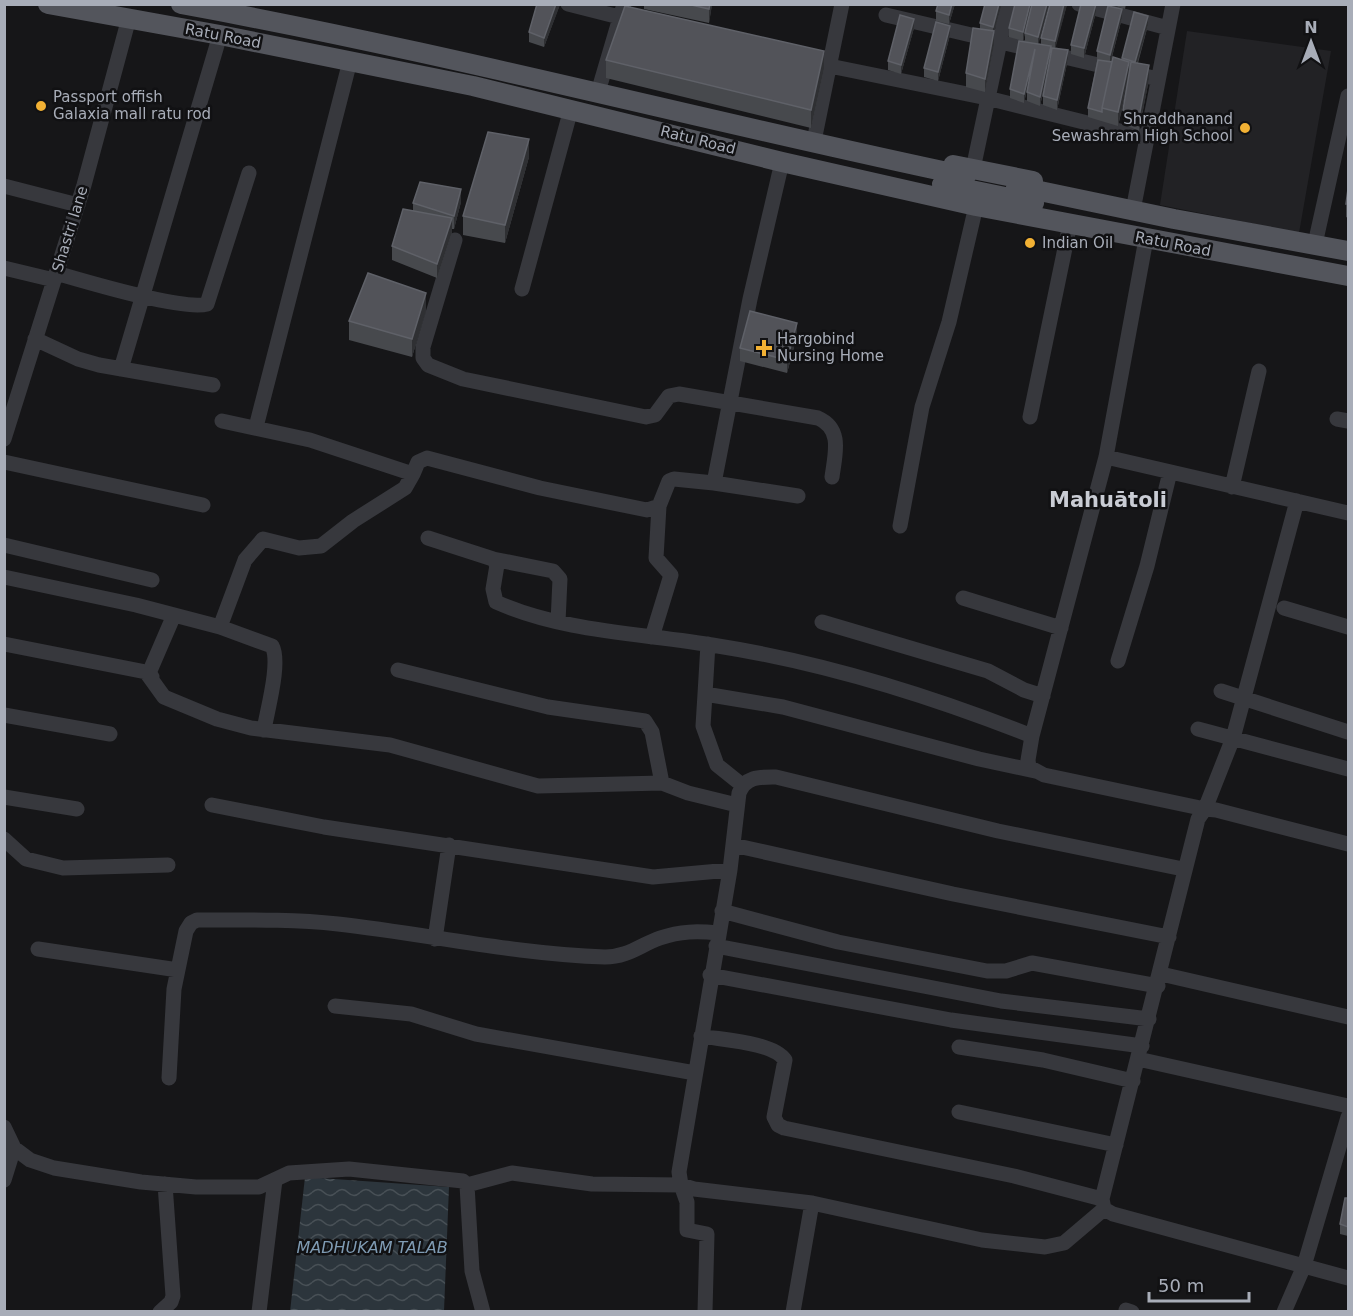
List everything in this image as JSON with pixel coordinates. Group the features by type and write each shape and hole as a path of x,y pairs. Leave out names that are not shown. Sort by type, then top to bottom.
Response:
{"main road":[{"name":"Ratu Road","path":"48,4 350,61 571,109 782,162 976,206 1348,276"},
{"path":"107,4 301,39 838,162 1172,232 1348,264"},
{"path":"181,4 491,67 898,162 1174,219 1348,250"},
{"name":"Ratu Road","path":"248,4 601,82 815,136 973,169 1348,240"}],"street":[{"path":"568,4 622,11 655,26"},
{"path":"815,136 842,4"},
{"path":"973,169 1008,4"},
{"path":"1079,4 1168,28"},
{"path":"1135,200 1173,4"},
{"path":"601,82 622,11"},
{"path":"886,15 1158,79"},
{"name":"Shastri lane","path":"4,439 78,205 129,18"},
{"path":"121,369 141,295 220,35"},
{"path":"794,59 987,98 1148,138"},
{"path":"256,427 350,61"},
{"path":"1317,235 1348,96"},
{"path":"522,289 571,109"},
{"path":"714,483 728,403 782,162"},
{"path":"4,268 55,276 190,306 207,304 249,173"},
{"path":"4,186 78,205"},
{"path":"900,526 922,407 949,322 976,206"},
{"path":"1030,417 1070,224"},
{"path":"1035,771 1028,760 1032,735 1106,457 1146,239"},
{"path":"455,240 423,347 423,358 428,365 463,379 646,417 655,415 669,396 679,394 806,415 827,422 836,435 832,477"},
{"path":"35,339 78,359 213,385"},
{"path":"1232,486 1259,371"},
{"path":"222,421 310,440 413,474"},
{"path":"1106,457 1348,513"},
{"path":"220,627 244,560 263,539 299,548 321,546 353,521 405,488 418,462 427,458 540,488 647,510 659,506"},
{"path":"4,462 203,505"},
{"path":"1118,661 1147,566 1170,472"},
{"path":"652,637 671,574 656,558 659,506 669,481 714,483 798,496"},
{"path":"4,1126 14,1148 30,1160 54,1168 165,1184 247,1188 259,1187 289,1173 304,1170 349,1169 456,1179 467,1185 512,1173 592,1184 681,1185 812,1203 982,1240 1045,1247 1064,1243 1103,1204 1159,980 1183,869 1198,819 1205,809 1231,738 1296,501"},
{"path":"428,538 492,559 558,575 560,579 558,622"},
{"path":"4,545 152,580"},
{"path":"492,559 497,565 493,589 496,602 534,617 708,644 896,687 1032,735"},
{"path":"4,577 174,615 220,627 272,646 276,652 264,730"},
{"path":"963,598 1061,628"},
{"path":"1284,608 1348,627"},
{"path":"174,615 149,673 158,691 176,704 217,719 264,730 390,745 538,786 662,783 688,794 737,805"},
{"path":"822,622 988,671 1024,690 1043,696"},
{"path":"4,644 146,672 152,677"},
{"path":"708,644 703,726 717,765 742,784"},
{"path":"398,670 548,707 645,722 652,732 662,783"},
{"path":"1221,691 1348,732"},
{"path":"705,694 783,706 979,759 1216,810 1348,844"},
{"path":"4,715 110,734"},
{"path":"1198,729 1348,769"},
{"path":"705,1311 707,1234 687,1230 687,1202 679,1172 710,975 730,870 737,805 742,784 749,779 776,777 998,831 1183,869"},
{"path":"4,797 77,809"},
{"path":"212,805 324,827 653,877 730,870"},
{"path":"4,839 26,859 63,868 168,865"},
{"path":"733,844 953,894 1168,937"},
{"path":"435,939 450,845"},
{"path":"722,911 838,942 987,971 1006,971 1032,963 1159,980 1348,1017"},
{"path":"169,1078 178,970 186,931 191,923 197,920 284,920 338,924 508,949 609,957 630,954 659,938 685,931 1001,1001 1149,1019"},
{"path":"38,949 178,970"},
{"path":"710,975 1140,1053 1348,1106"},
{"path":"335,1006 411,1014 476,1034 695,1073"},
{"path":"701,1036 770,1048 781,1054 785,1060 774,1117 778,1125 784,1128 1014,1176 1103,1204 1113,1214 1348,1278"},
{"path":"959,1047 1043,1060 1133,1081"},
{"path":"959,1112 1116,1146"},
{"path":"1284,1311 1304,1266 1348,1124"},
{"path":"4,1180 14,1148"},
{"path":"259,1311 275,1180"},
{"path":"160,1311 171,1302 173,1296 165,1184"},
{"path":"467,1185 472,1271 483,1311"},
{"path":"793,1311 812,1203"}],"shaded area":[{"name":"Shraddhanand Sewashram High School","path":"1187,31 1331,51 1299,233 1160,205"}],"water":[{"name":"MADHUKAM TALAB","path":"305,1177 449,1187 444,1311 290,1312"}],"building":[{"path":"537,4 556,4 544,38 529,32"},
{"path":"687,4 710,4 709,9"},
{"path":"938,4 952,4 949,15 936,11"},
{"path":"985,4 999,4 993,27 980,23"},
{"path":"1015,4 1030,4 1023,32 1009,28"},
{"path":"1032,4 1047,4 1038,37 1025,33"},
{"path":"1050,4 1064,4 1055,41 1041,38"},
{"path":"1081,4 1096,4 1084,48 1071,45"},
{"path":"625,6 824,51 811,110 606,60"},
{"path":"1108,6 1122,9 1110,55 1097,51"},
{"path":"1134,12 1148,16 1135,62 1122,58"},
{"path":"900,15 914,19 901,65 888,61"},
{"path":"936,22 950,26 938,72 924,68"},
{"path":"973,28 994,31 985,79 966,73"},
{"path":"1019,41 1051,46 1040,97 1027,92 1035,49 1024,94 1010,89"},
{"path":"1052,48 1068,50 1057,100 1043,96"},
{"path":"1113,57 1129,62 1118,112 1102,108"},
{"path":"1098,60 1112,62 1102,112 1088,108"},
{"path":"1131,62 1149,65 1139,117 1123,110"},
{"path":"488,132 529,139 505,225 463,216"},
{"path":"420,182 461,189 454,216 413,203"},
{"path":"403,209 452,218 437,264 392,246"},
{"path":"368,273 426,293 412,339 349,321"},
{"path":"750,311 797,323 787,360 740,348"},
{"path":"1345,1198 1348,1198 1348,1227 1340,1224"}],"place":[{"name":"Passport offish Galaxia mall ratu rod","path":"41,106"},
{"name":"Shraddhanand Sewashram High School","path":"1245,128"},
{"name":"Indian Oil","path":"1030,243"},
{"name":"Hargobind Nursing Home","path":"764,348"}],"district":[{"name":"Mahuātoli","path":"1108,500"}]}
